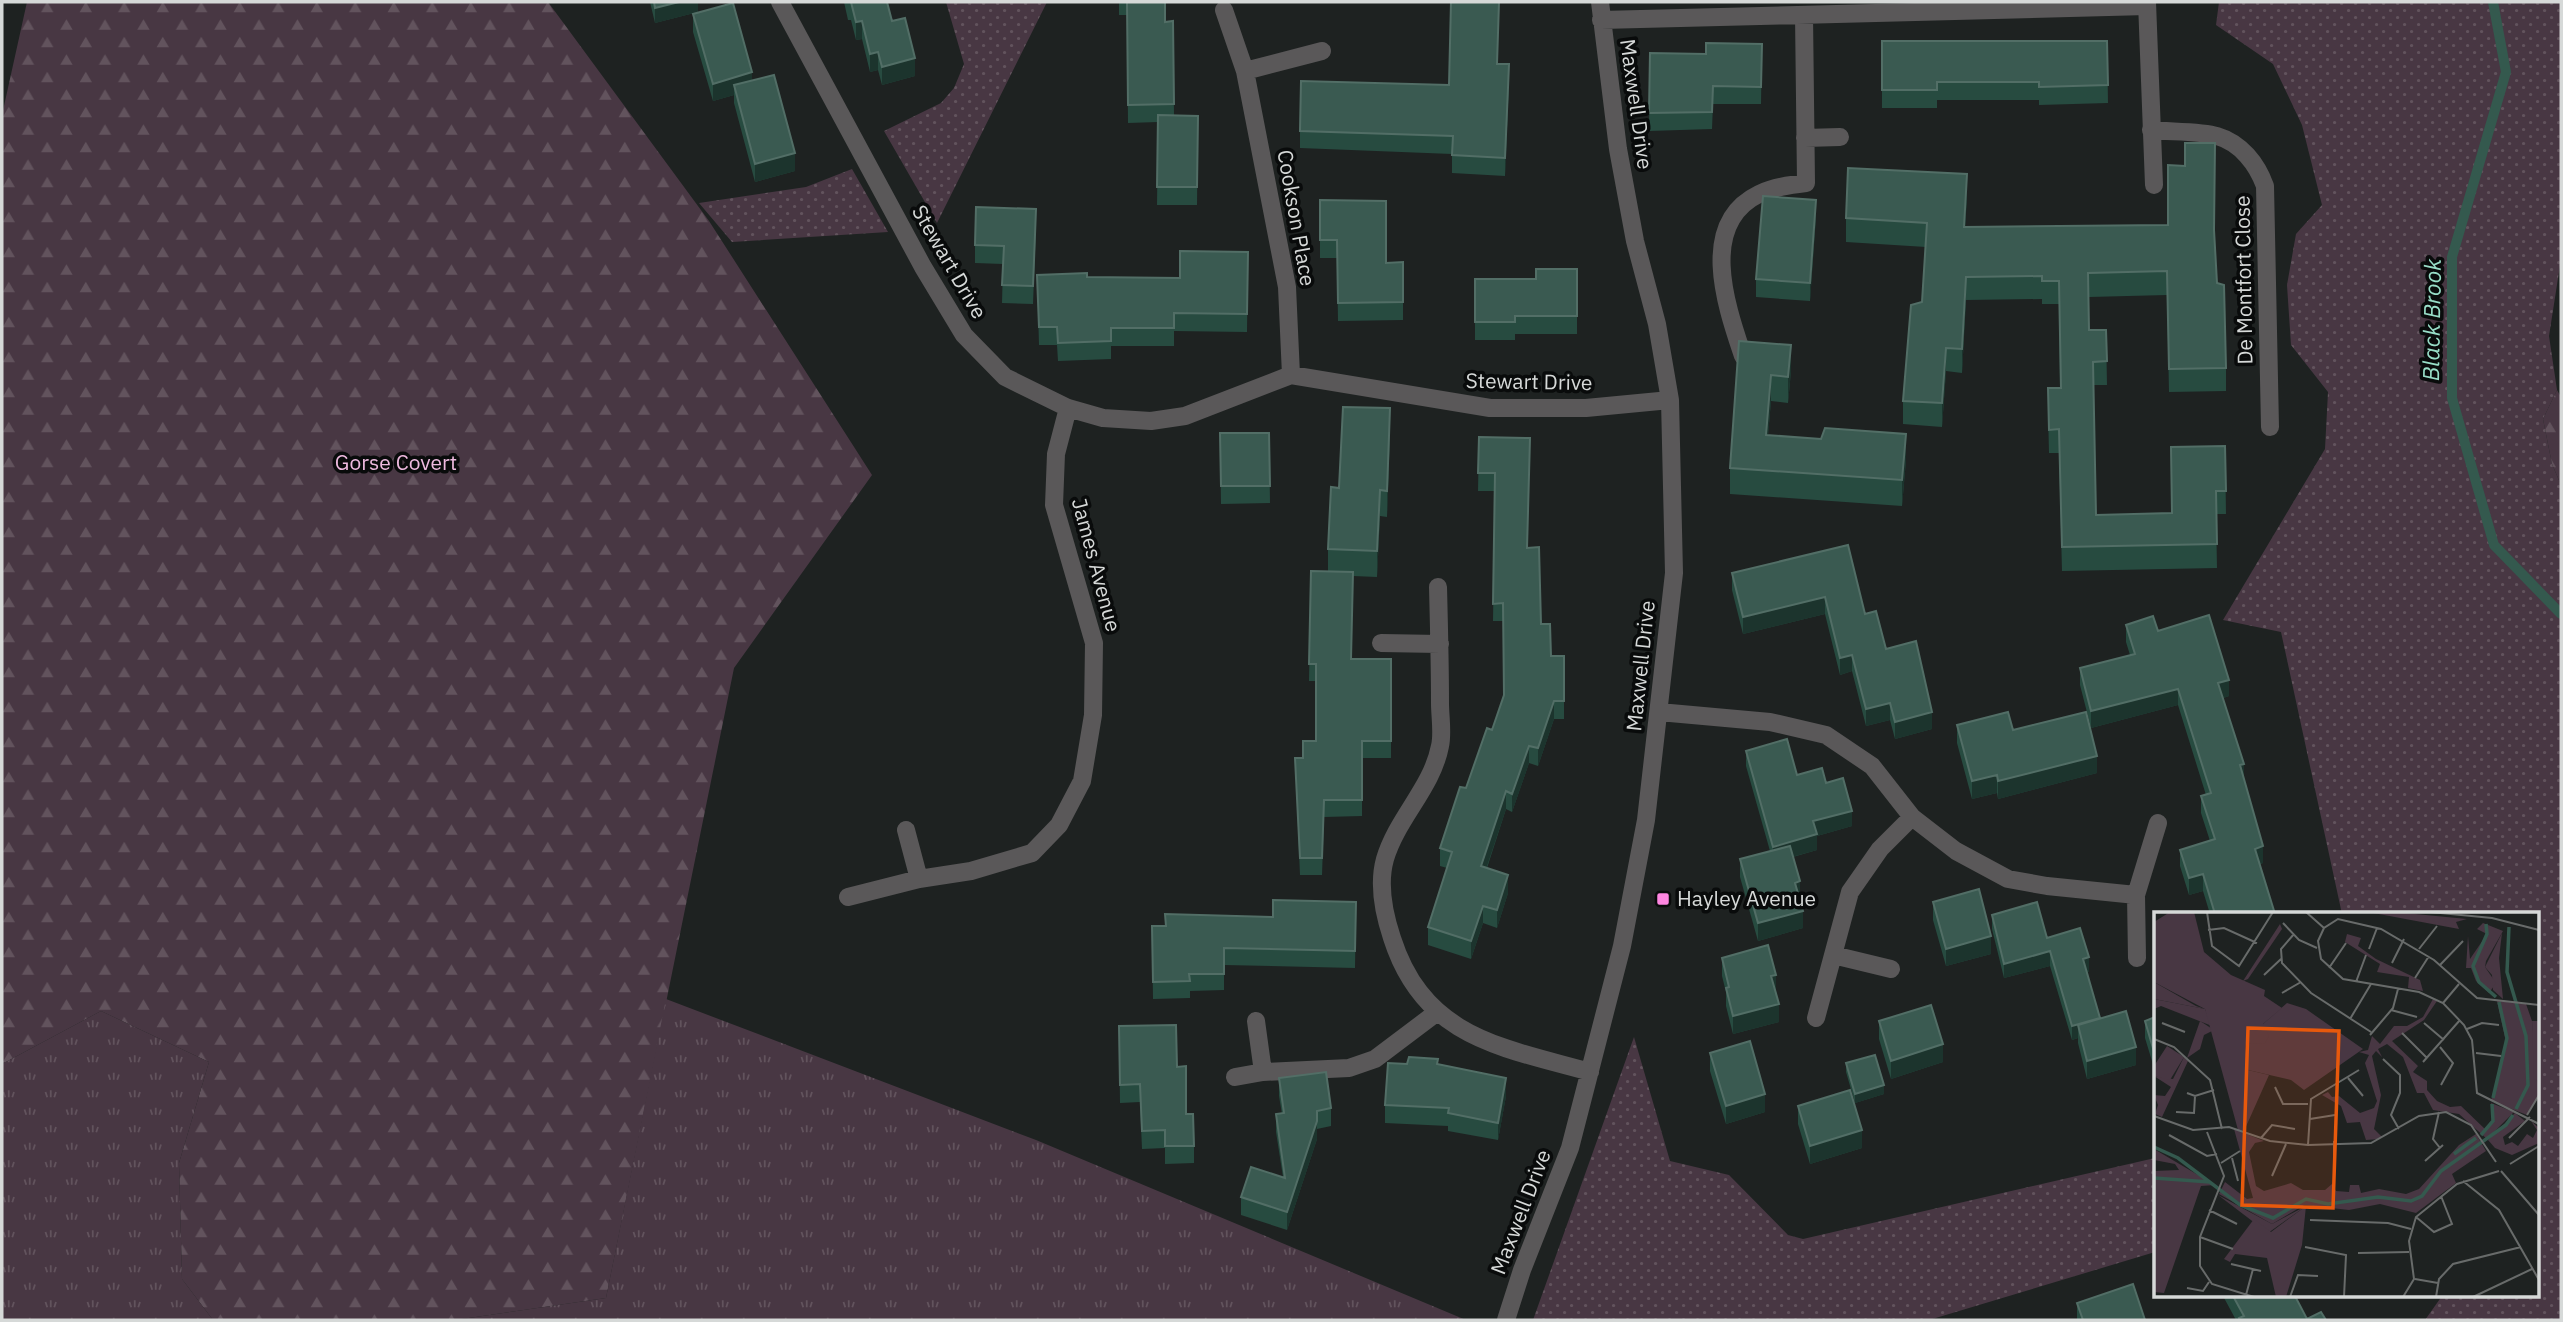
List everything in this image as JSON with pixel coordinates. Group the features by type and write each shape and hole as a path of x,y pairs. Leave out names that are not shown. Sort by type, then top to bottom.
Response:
{"street":[{"name":"Stewart Drive","path":"780,2 923,267 964,335 1005,377 1068,408 1103,418 1151,421 1173,418 1185,416 1291,375 1490,408 1586,408 1670,400"},
{"path":"1601,11 1810,11 2147,4 2154,185"},
{"name":"Cookson Place","path":"1224,10 1245,71 1287,287 1291,375"},
{"name":"Maxwell Drive","path":"1506,1320 1522,1270 1570,1148 1622,946 1646,820 1674,573 1670,400 1657,324 1635,241 1618,149 1601,11"},
{"path":"1743,356 1726,305 1721,274 1727,228 1738,210 1758,195 1806,183 1810,11"},
{"path":"1245,71 1322,51"},
{"name":"De Montfort Close","path":"2151,130 2217,136 2241,149 2258,168 2265,186 2270,427"},
{"path":"1805,138 1840,137"},
{"name":"James Avenue","path":"848,897 919,879 971,871 1032,853 1059,825 1082,780 1093,715 1094,643 1054,505 1056,454 1068,408"},
{"path":"1438,587 1441,745 1428,780 1400,824 1384,860 1382,891 1387,924 1397,954 1413,984 1436,1013 1468,1033 1509,1049 1590,1072"},
{"path":"1381,643 1440,645"},
{"path":"1660,712 1770,722 1826,735 1872,766 1912,817 1956,851 2008,879 2047,886 2136,895"},
{"path":"1816,1018 1850,892 1880,849 1912,817"},
{"path":"2137,958 2136,895 2158,823"},
{"path":"906,830 919,879"},
{"path":"1833,955 1891,969"},
{"path":"1235,1077 1263,1072 1349,1068 1375,1059 1436,1013"},
{"path":"1256,1021 1263,1072"}],"green space":[{"name":"Gorse Covert","path":"27,2 548,2 709,221 872,475 734,668 606,1298 455,1320 213,1320 182,1279 179,1163 209,1062 101,1011 2,1064 2,115"},
{"path":"946,2 1047,2 937,223 884,131 941,103 954,88 964,64"},
{"path":"2219,2 2561,2 2561,259 2549,336 2557,390 2543,419 2552,464 2561,485 2561,1320 2425,1320 2441,1298 2538,1298 2538,912 2342,912 2281,632 2223,620 2325,449 2328,392 2291,345 2287,285 2296,234 2322,205 2302,125 2273,64 2216,25"},
{"path":"852,169 888,232 732,242 699,203 806,187"},
{"path":"2557,390 2561,397 2561,485 2552,464 2543,419"},
{"path":"666,999 1036,1140 1466,1320 455,1320 606,1298"},
{"path":"101,1011 209,1062 179,1163 182,1279 213,1320 2,1320 2,1064"},
{"path":"1634,1037 1670,1161 1729,1175 1788,1235 1803,1239 2154,1158 2154,1252 1929,1320 1533,1320"}],"building":[{"path":"654,2 679,2 655,8"},
{"path":"851,2 887,2 892,21 905,18 915,58 882,67 878,52 870,54 862,21 856,22"},
{"path":"1127,2 1165,2 1165,22 1173,21 1174,104 1128,105"},
{"path":"1451,2 1499,2 1497,64 1509,64 1505,158 1452,155 1453,136 1300,131 1301,81 1449,85"},
{"path":"733,3 752,72 713,84 693,14"},
{"path":"1882,41 2107,41 2108,85 2039,87 2039,82 1937,82 1937,90 1882,90"},
{"path":"1706,43 1762,44 1761,87 1713,86 1712,112 1649,113 1650,53 1706,54"},
{"path":"774,75 795,153 755,164 734,85"},
{"path":"1158,115 1198,116 1197,187 1157,187"},
{"path":"2185,143 2215,143 2214,230 2217,283 2224,285 2226,368 2169,369 2167,271 2088,273 2089,330 2106,330 2107,361 2093,362 2096,515 2172,513 2171,447 2225,446 2226,491 2216,491 2217,544 2062,547 2059,429 2049,430 2048,388 2061,388 2059,281 2042,281 2042,276 1966,277 1962,349 1946,348 1942,403 1903,401 1911,305 1922,302 1927,223 1846,218 1848,168 1967,174 1964,227 2168,225 2168,165 2185,166"},
{"path":"1763,196 1816,200 1810,283 1756,279"},
{"path":"1320,200 1386,201 1386,263 1403,262 1403,302 1338,303 1337,240 1320,240"},
{"path":"976,207 1036,209 1033,286 1002,285 1004,246 975,245"},
{"path":"1180,251 1248,252 1247,314 1174,313 1174,328 1111,328 1111,341 1058,343 1057,327 1039,327 1037,275 1087,273 1087,277 1180,278"},
{"path":"1536,269 1577,269 1577,316 1515,316 1515,322 1475,322 1475,279 1536,279"},
{"path":"1739,341 1791,345 1788,377 1771,375 1766,435 1821,439 1825,428 1906,434 1902,480 1730,468"},
{"path":"1343,407 1390,408 1387,491 1380,490 1377,551 1328,549 1331,487 1339,488"},
{"path":"1220,433 1269,433 1270,486 1221,486"},
{"path":"1479,437 1530,438 1527,548 1539,547 1541,624 1550,624 1551,656 1564,656 1564,701 1554,701 1538,748 1529,746 1512,794 1506,791 1481,866 1508,875 1497,910 1483,906 1471,941 1428,927 1452,852 1440,848 1460,787 1466,788 1487,728 1492,730 1504,695 1503,603 1493,604 1495,473 1478,473"},
{"path":"1848,545 1865,614 1876,611 1886,649 1916,641 1932,712 1895,722 1890,703 1866,709 1852,655 1840,658 1825,597 1743,617 1732,573"},
{"path":"1311,571 1353,572 1351,659 1391,659 1391,741 1362,741 1362,800 1324,800 1322,858 1300,858 1295,758 1303,758 1303,741 1316,741 1316,664 1309,664"},
{"path":"2209,615 2229,680 2218,683 2244,764 2240,765 2263,846 2255,849 2274,912 2214,912 2203,874 2189,878 2180,850 2215,839 2201,796 2211,793 2178,689 2091,711 2080,668 2135,654 2126,625 2153,616 2158,631"},
{"path":"2008,712 2013,730 2086,712 2097,756 1998,781 1997,775 1972,781 1957,725"},
{"path":"1787,739 1797,775 1822,768 1826,783 1843,778 1852,811 1813,821 1817,834 1773,847 1746,751"},
{"path":"1790,846 1800,881 1795,883 1803,911 1758,923 1740,859"},
{"path":"1979,889 1991,936 1946,949 1933,902"},
{"path":"1273,900 1356,902 1355,951 1224,948 1224,974 1189,974 1190,981 1153,982 1152,926 1166,926 1165,914 1273,917"},
{"path":"2037,902 2047,938 2080,928 2089,957 2083,959 2100,1018 2072,1026 2050,951 2004,964 1992,915"},
{"path":"1768,945 1776,975 1771,976 1779,1004 1733,1016 1722,958"},
{"path":"1931,1005 1943,1044 1891,1061 1879,1021"},
{"path":"2126,1011 2136,1047 2087,1061 2078,1025"},
{"path":"2154,1017 2154,1052 2145,1021"},
{"path":"1176,1025 1177,1067 1186,1066 1186,1114 1193,1114 1194,1146 1165,1146 1165,1130 1142,1131 1140,1084 1120,1085 1119,1026"},
{"path":"1750,1041 1765,1094 1726,1106 1710,1053"},
{"path":"1875,1055 1884,1085 1855,1094 1846,1063"},
{"path":"1409,1057 1438,1059 1437,1064 1506,1078 1498,1123 1448,1113 1449,1108 1385,1105 1388,1063 1407,1064"},
{"path":"1326,1072 1331,1108 1317,1111 1317,1121 1287,1212 1241,1197 1251,1167 1285,1178 1276,1114 1284,1113 1279,1078"},
{"path":"1850,1090 1862,1130 1810,1146 1798,1106"},
{"path":"2133,1284 2145,1320 2083,1320 2077,1303"},
{"path":"2234,1298 2296,1298 2307,1319 2321,1312 2326,1320 2240,1320 2239,1318 2244,1316"}],"waterway":[{"name":"Black Brook","path":"2493,2 2506,72 2452,257 2452,398 2494,545 2561,614"}],"place":[{"name":"Hayley Avenue","path":"1663,899"}]}
